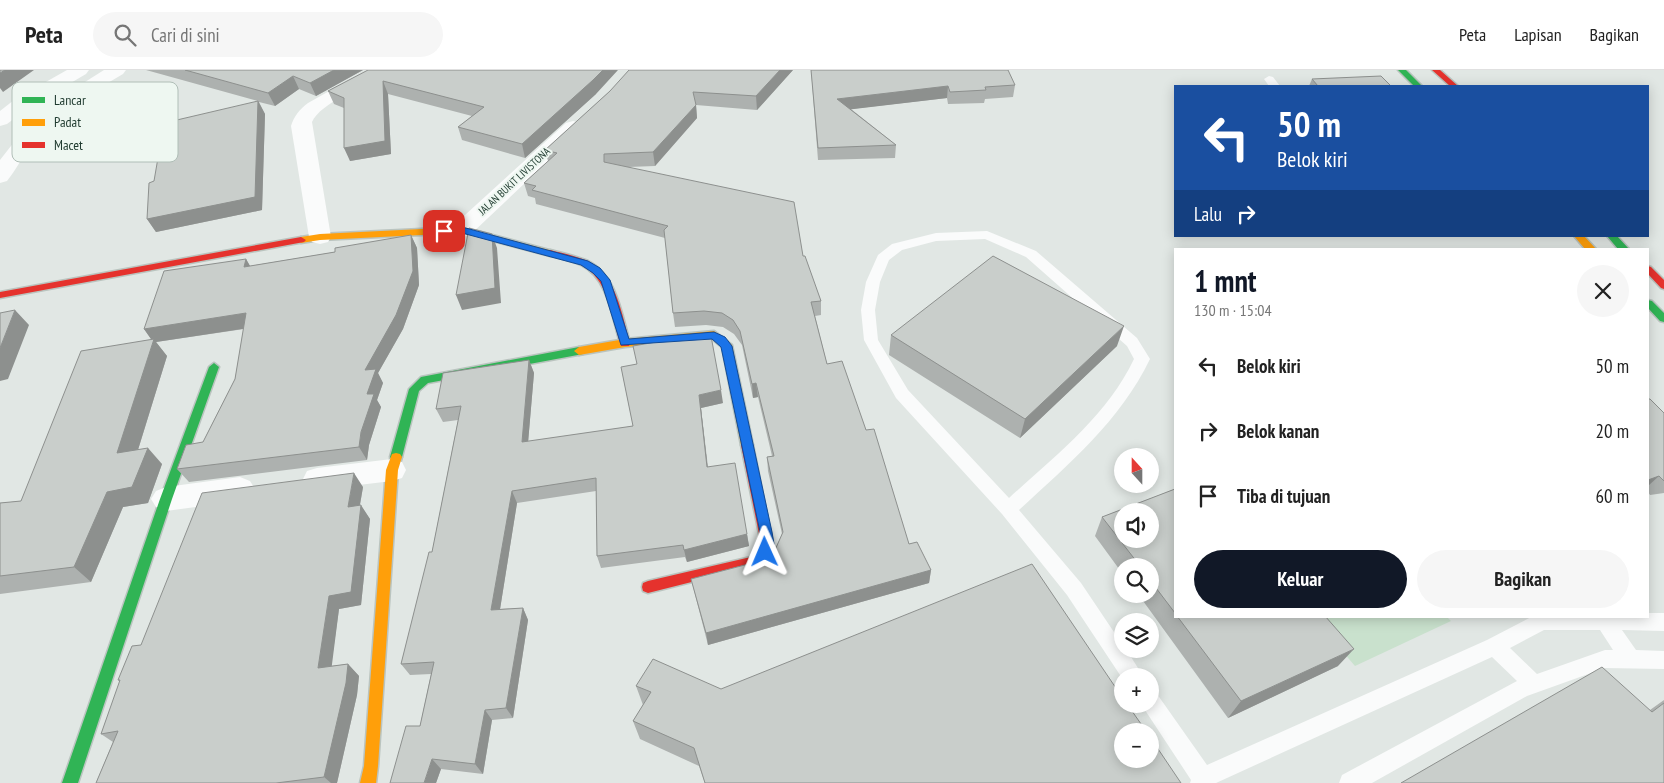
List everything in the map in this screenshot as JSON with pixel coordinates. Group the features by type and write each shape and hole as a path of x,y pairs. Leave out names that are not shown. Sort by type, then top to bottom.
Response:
{"street":[{"path":"59,82 80,70"},
{"path":"96,82 117,70"},
{"path":"320,238 301,126 303,119 318,105 380,70"},
{"path":"1402,70 1417,85"},
{"path":"1436,70 1453,85"},
{"path":"0,120 12,111"},
{"name":"JALAN BUKIT LIVISTONA","path":"462,230 590,112"},
{"path":"0,177 12,156"},
{"path":"0,295 320,238 462,230 585,263 597,270 606,280 625,343"},
{"path":"1579,237 1590,248"},
{"path":"1612,237 1623,248"},
{"path":"1649,272 1664,286"},
{"path":"1649,304 1664,319"},
{"path":"368,783 372,766 392,470 414,389 426,380 625,343 714,335 721,339 726,346 768,544 759,560 648,587"},
{"path":"70,783 166,499 214,367"},
{"path":"294,482 392,470"},
{"path":"166,499 264,486"}],"lane":[{"path":"1008,509 1094,430 1136,376 1142,359 1132,342 1031,254 987,235 936,237 897,247 883,258 874,282 868,310 871,340 902,394 1008,509 1074,589 1128,668"},
{"path":"1158,713 1202,781 1494,646 1542,621 1664,622"},
{"path":"1605,622 1630,659"},
{"path":"1494,646 1534,684"},
{"path":"1350,783 1521,689 1605,658 1664,660"}],"green space":[{"path":"1314,618 1448,618 1451,621 1355,666"}],"building":[{"path":"185,70 334,70 310,83 293,76 268,93"},
{"path":"368,70 603,70 522,144 458,127 484,107 383,81 385,141 344,148 344,98 328,91"},
{"path":"629,70 780,70 756,96 693,92 696,105 653,152 604,154 604,162 794,202 803,256 805,256 821,301 811,302 827,364 842,361 866,430 874,429 909,544 917,542 931,570 706,633 691,579 764,560 775,550 783,532 767,457 774,456 756,383 752,384 740,331 733,320 722,313 704,311 673,313 664,230 668,226 532,190 536,186 524,183 557,153 545,150 610,91"},
{"path":"811,70 1008,70 1015,85 985,87 986,90 950,92 948,86 837,99 896,145 818,148"},
{"path":"1381,76 1390,85 1317,85 1312,79"},
{"path":"258,101 255,197 147,219 149,183 154,181 157,162 178,162 178,120"},
{"path":"469,228 492,234 495,288 456,295"},
{"path":"411,235 413,271 396,315 365,370 376,369 367,394 374,394 361,432 359,447 177,469 186,445 203,442 235,379 246,313 144,329 164,271 246,259 244,267 335,252 335,248"},
{"path":"993,256 1124,326 1025,419 891,335"},
{"path":"15,310 0,348 0,313"},
{"path":"708,333 711,336 721,390 699,395 707,467 735,463 747,534 684,550 683,545 597,556 596,478 512,491 491,610 523,608 506,708 485,710 475,764 432,759 424,783 390,783 406,726 420,726 434,662 401,664 429,552 432,552 461,406 436,409 443,373 529,360 522,442 633,426 621,367 637,364 633,346"},
{"path":"154,339 117,453 148,448 132,487 107,492 74,567 0,576 0,503 21,501 81,351"},
{"path":"1649,399 1664,413 1664,481 1659,476 1649,480"},
{"path":"354,473 348,507 361,505 351,592 329,596 318,668 348,664 346,683 324,777 276,783 96,783 118,731 101,734 120,680 118,680 132,646 141,645 202,493"},
{"path":"1174,489 1174,612 1159,592 1159,558 1134,558 1126,548 1159,548 1159,503 1138,503"},
{"path":"1114,512 1114,532 1102,517"},
{"path":"1032,564 1114,685 1114,713 1133,713 1140,723 1114,723 1114,768 1159,768 1159,750 1181,783 705,783 694,748 633,721 651,692 636,686 653,659 721,689"},
{"path":"1179,618 1327,618 1354,649 1241,701"},
{"path":"1602,667 1652,712 1664,703 1664,783 1401,783"}],"traffic: fast":[{"path":"1402,70 1417,85"},
{"path":"1612,237 1623,248"},
{"path":"1649,304 1664,319"},
{"path":"396,457 414,389 425,380 579,351"},
{"path":"70,783 166,499 214,367"}],"traffic: slow":[{"path":"301,240 320,237 462,230 550,253"},
{"path":"1579,237 1590,248"},
{"path":"579,351 625,343 714,335 727,345 747,445"},
{"path":"368,783 371,766 392,470 396,457"}],"traffic: jam":[{"path":"1436,70 1453,85"},
{"path":"0,295 301,240"},
{"path":"550,253 584,263 601,276 612,297 625,343"},
{"path":"1649,270 1664,286"},
{"path":"648,587 759,560 765,552 767,544 747,445"}],"route":[{"path":"444,231 462,230 585,263 597,270 606,280 625,343 714,335 721,339 726,346 766,532 768,544 765,552"}]}
